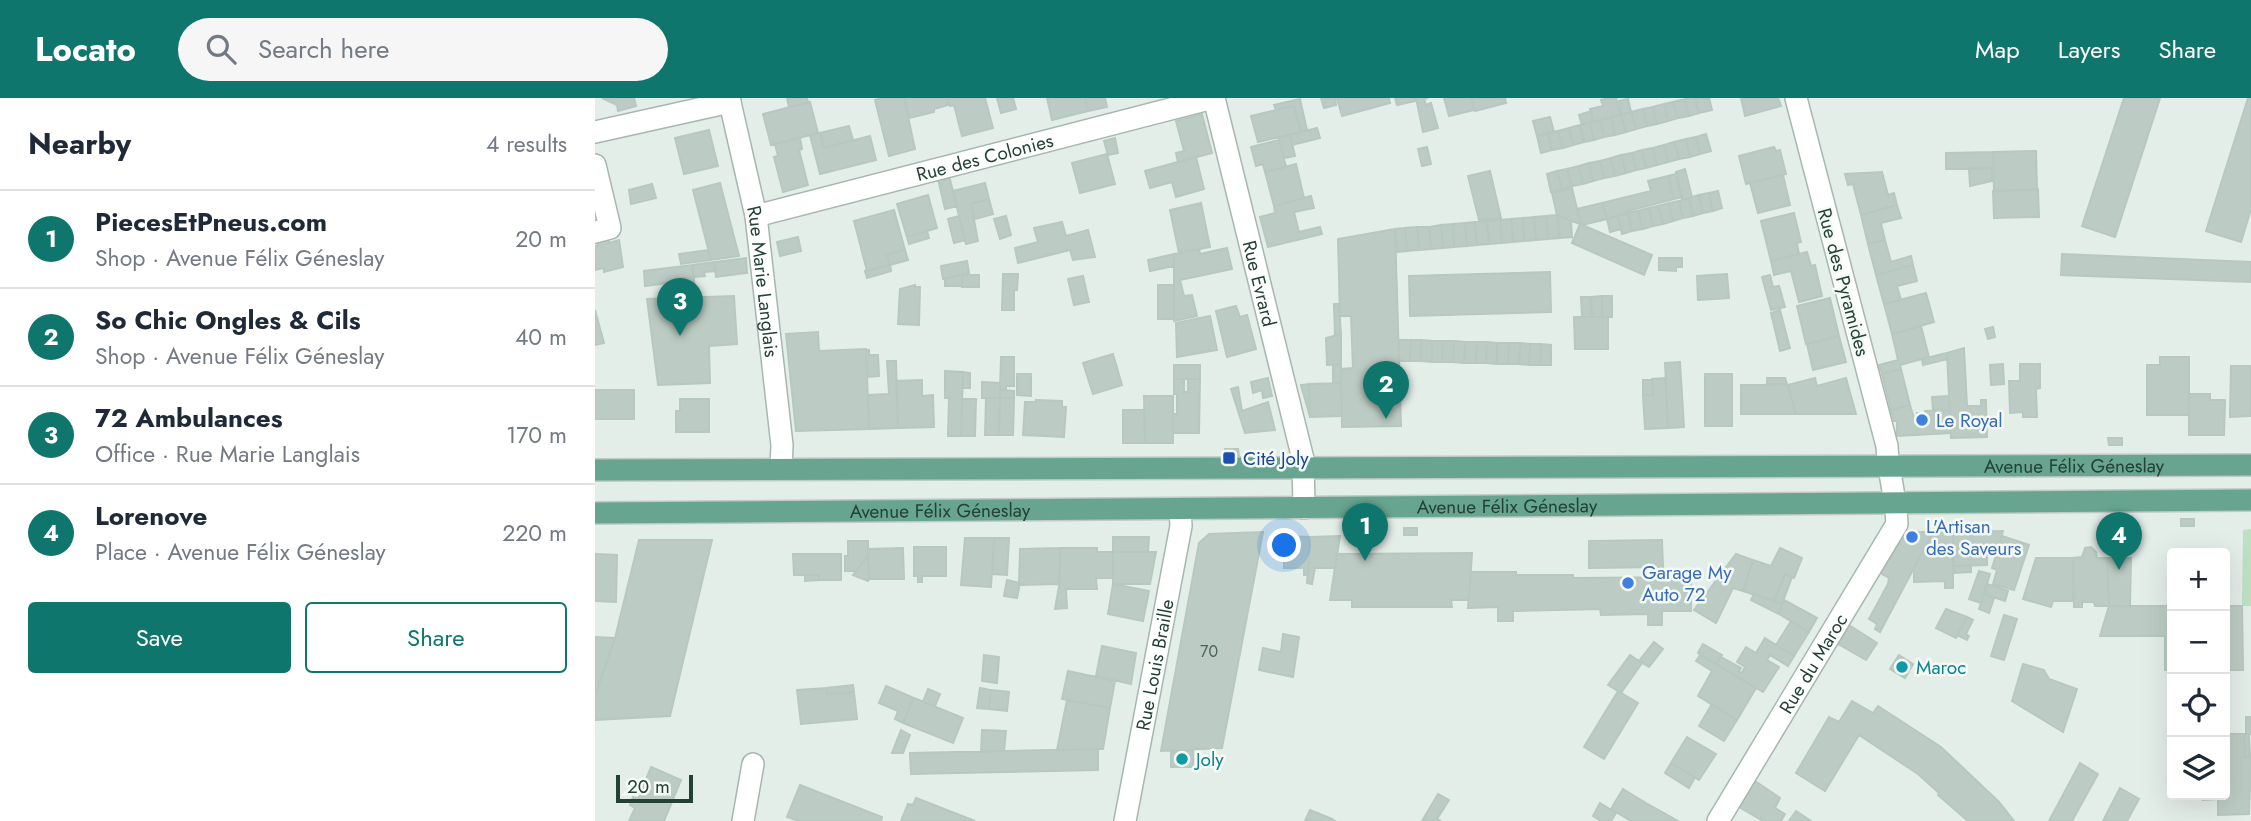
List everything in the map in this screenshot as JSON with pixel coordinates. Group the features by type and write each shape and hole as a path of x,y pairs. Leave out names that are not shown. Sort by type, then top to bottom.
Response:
{"main road":[{"name":"Avenue Félix Géneslay","path":"595,470 2251,465"},
{"name":"Avenue Félix Géneslay","path":"595,513 2251,500"}],"street":[{"name":"Rue des Colonies","path":"756,216 1213,98"},
{"name":"Rue Evrard","path":"1213,98 1304,468 1304,508"},
{"name":"Rue des Pyramides","path":"1796,98 1886,440 1888,466 1896,503"},
{"name":"Rue Marie Langlais","path":"730,100 756,216 782,445 781,469"},
{"path":"595,132 730,100"},
{"path":"595,165 610,228 595,232"},
{"name":"Rue du Maroc","path":"1718,821 1897,524 1896,503"},
{"name":"Rue Louis Braille","path":"1125,821 1181,526 1180,509"},
{"path":"743,821 753,764"}],"green space":[{"path":"2251,529 2251,606 2242,606 2243,530"}],"building":[{"path":"602,98 634,98 636,106 618,111 617,105"},
{"path":"787,98 807,98 808,103 789,107"},
{"path":"904,98 915,149 889,156 875,100"},
{"path":"904,98 947,98 948,105 934,109 934,112 909,118"},
{"path":"948,98 985,98 993,128 962,136 954,105 950,106"},
{"path":"997,98 1013,98 1016,109 1001,113"},
{"path":"1047,98 1085,98 1088,111 1052,120"},
{"path":"1085,98 1105,98 1107,107 1088,111"},
{"path":"1321,98 1335,98 1336,105 1324,108"},
{"path":"1337,98 1389,98 1390,103 1342,116"},
{"path":"1395,98 1414,98 1415,101 1397,105"},
{"path":"1416,98 1428,98 1424,99 1426,105 1431,103 1438,128 1423,132"},
{"path":"1444,98 1471,98 1474,110 1449,116"},
{"path":"1471,98 1505,98 1506,103 1475,111"},
{"path":"1616,98 1620,115 1593,122 1590,109 1603,106 1601,100"},
{"path":"1695,98 1699,113 1689,116 1685,99"},
{"path":"1695,98 1709,98 1712,110 1699,113"},
{"path":"1741,98 1778,98 1781,106 1745,116"},
{"path":"2124,98 2160,98 2115,237 2082,226"},
{"path":"2248,98 2251,98 2251,209 2241,242 2206,231"},
{"path":"1300,99 1307,130 1301,132 1294,106 1276,110 1274,105"},
{"path":"1628,99 1631,112 1622,115 1619,101"},
{"path":"1685,99 1689,116 1678,118 1673,102"},
{"path":"810,102 818,133 771,145 763,114"},
{"path":"1673,102 1678,118 1668,121 1664,104"},
{"path":"1664,104 1668,121 1657,124 1653,107"},
{"path":"1294,106 1301,132 1258,142 1251,116"},
{"path":"1653,107 1657,124 1647,126 1643,109"},
{"path":"1643,109 1647,126 1636,129 1631,112"},
{"path":"1591,111 1593,122 1582,125 1579,115"},
{"path":"1631,112 1636,129 1626,132 1621,115"},
{"path":"1202,114 1212,153 1178,162 1176,153 1184,151 1176,121"},
{"path":"1621,115 1626,132 1615,135 1611,117"},
{"path":"1550,117 1554,132 1537,136 1533,121"},
{"path":"1611,117 1615,135 1604,137 1600,120"},
{"path":"1600,120 1604,137 1594,140 1590,123"},
{"path":"1590,123 1594,140 1584,142 1580,125"},
{"path":"1580,125 1584,142 1573,145 1569,128"},
{"path":"849,126 853,140 824,148 820,133"},
{"path":"1317,128 1320,138 1292,145 1290,135"},
{"path":"1569,128 1573,145 1563,148 1558,131"},
{"path":"709,130 718,166 684,174 675,138"},
{"path":"1558,131 1563,148 1552,150 1548,133"},
{"path":"820,133 824,148 870,136 876,160 820,174 810,135"},
{"path":"1548,133 1552,150 1541,153 1537,136"},
{"path":"1706,134 1711,151 1700,154 1696,137"},
{"path":"1290,135 1295,156 1284,158 1278,137"},
{"path":"1696,137 1700,154 1690,157 1686,139"},
{"path":"800,138 802,149 799,150 808,185 783,192 774,157 778,156 775,144"},
{"path":"1115,138 1118,153 1108,155 1104,141"},
{"path":"1686,139 1690,157 1679,159 1674,142"},
{"path":"1279,140 1286,167 1265,172 1263,164 1256,166 1251,147"},
{"path":"1674,142 1679,159 1668,162 1664,145"},
{"path":"1664,145 1668,162 1657,165 1653,148"},
{"path":"1427,147 1431,164 1422,166 1418,149"},
{"path":"1774,147 1776,151 1780,150 1786,174 1746,184 1739,156"},
{"path":"1653,148 1657,165 1646,168 1642,150"},
{"path":"1642,150 1646,168 1636,170 1632,153"},
{"path":"2036,151 2037,190 1994,191 1993,152"},
{"path":"1993,152 1994,168 1946,169 1946,153"},
{"path":"1632,153 1636,170 1626,173 1621,155"},
{"path":"1107,154 1115,184 1080,193 1072,163"},
{"path":"1621,155 1626,173 1615,176 1611,158"},
{"path":"1196,157 1204,189 1176,197 1172,182 1150,188 1145,171"},
{"path":"1611,158 1615,176 1604,178 1600,161"},
{"path":"1600,161 1604,178 1593,181 1589,163"},
{"path":"1589,163 1593,181 1583,184 1579,166"},
{"path":"1296,164 1304,198 1274,206 1265,172"},
{"path":"1579,166 1583,184 1572,186 1567,169"},
{"path":"1992,168 1992,181 1970,186 1969,169"},
{"path":"1567,169 1572,186 1562,189 1557,171"},
{"path":"1685,169 1692,197 1682,200 1676,172"},
{"path":"1490,171 1501,218 1479,220 1468,176"},
{"path":"1557,171 1562,189 1551,192 1547,174"},
{"path":"1882,172 1888,195 1894,193 1897,205 1861,215 1853,184 1848,185 1845,174"},
{"path":"1676,174 1682,197 1674,199 1668,176"},
{"path":"1783,175 1790,205 1758,213 1750,183"},
{"path":"949,176 957,206 945,209 938,179"},
{"path":"1668,176 1674,199 1607,219 1602,203 1651,191 1648,181"},
{"path":"720,183 739,256 711,260 693,190"},
{"path":"985,183 989,199 971,204 978,241 966,244 953,191"},
{"path":"652,184 656,198 631,204 629,190"},
{"path":"1572,188 1582,225 1557,215 1552,193"},
{"path":"2038,189 2039,217 1994,218 1993,191"},
{"path":"1718,191 1722,208 1713,211 1709,193"},
{"path":"1709,193 1713,211 1703,213 1699,195"},
{"path":"928,195 937,228 907,237 897,204"},
{"path":"1699,195 1703,213 1693,216 1689,198"},
{"path":"1311,196 1314,208 1294,212 1299,232 1320,227 1322,234 1268,247 1260,217 1275,213 1274,206"},
{"path":"1689,198 1693,216 1683,218 1679,201"},
{"path":"989,199 993,214 975,219 971,204"},
{"path":"1679,201 1683,218 1673,221 1669,203"},
{"path":"1201,203 1210,247 1179,253 1170,210"},
{"path":"1602,203 1607,219 1582,225 1577,209"},
{"path":"1669,203 1673,221 1663,224 1658,206"},
{"path":"1897,205 1901,218 1881,223 1885,240 1868,244 1861,215"},
{"path":"1658,206 1663,224 1653,226 1649,208"},
{"path":"1649,208 1653,226 1643,229 1638,211"},
{"path":"894,210 905,250 887,255 890,265 867,271 854,221"},
{"path":"1638,211 1643,229 1632,231 1628,213"},
{"path":"1628,213 1632,231 1622,234 1618,216"},
{"path":"1794,213 1801,242 1797,243 1799,254 1771,261 1761,221"},
{"path":"1557,215 1571,221 1572,237 1560,238"},
{"path":"1557,215 1560,238 1548,239 1546,216"},
{"path":"959,216 965,240 954,243 948,219"},
{"path":"1006,216 1011,235 1000,239 994,219"},
{"path":"1546,216 1548,239 1536,240 1534,217"},
{"path":"1618,216 1621,229 1610,232 1607,219"},
{"path":"1534,217 1536,240 1524,241 1523,218"},
{"path":"1523,218 1524,241 1513,242 1511,219"},
{"path":"1511,219 1513,242 1502,243 1500,220"},
{"path":"1500,220 1502,243 1489,244 1487,221"},
{"path":"1487,221 1489,244 1477,245 1475,222"},
{"path":"1062,222 1066,236 1088,230 1095,257 1073,260 1070,250 1018,263 1015,248 1038,242 1034,228"},
{"path":"1475,222 1477,245 1467,246 1465,223"},
{"path":"1465,223 1467,246 1454,247 1453,224"},
{"path":"1453,224 1454,247 1443,248 1441,225"},
{"path":"1580,224 1652,255 1644,275 1572,243"},
{"path":"1441,225 1443,248 1431,249 1429,227"},
{"path":"1417,227 1429,227 1431,249 1419,250"},
{"path":"1417,227 1419,250 1407,251 1405,228"},
{"path":"1405,228 1407,251 1397,252 1395,229"},
{"path":"1395,229 1401,426 1342,427 1341,369 1353,368 1351,316 1340,316 1338,239"},
{"path":"927,231 929,238 909,244 907,237"},
{"path":"798,237 801,251 780,256 777,242"},
{"path":"609,240 609,243 619,240 623,267 604,272 604,268 595,270 595,246"},
{"path":"1885,240 1891,262 1911,256 1913,265 1876,275 1868,244"},
{"path":"1227,248 1232,269 1180,280 1184,296 1192,295 1197,316 1174,321 1174,254 1199,249 1200,254"},
{"path":"708,250 711,260 681,264 679,254"},
{"path":"905,250 908,260 890,265 887,255"},
{"path":"1807,252 1811,266 1815,265 1822,296 1799,302 1791,271 1774,275 1771,261"},
{"path":"1174,254 1174,266 1150,271 1148,260"},
{"path":"2062,254 2251,262 2251,282 2061,275"},
{"path":"746,258 747,273 716,277 714,262"},
{"path":"1659,258 1682,258 1682,267 1676,267 1676,271 1659,270"},
{"path":"967,261 969,273 943,279 941,266"},
{"path":"714,262 716,271 704,272 705,276 694,277 692,265"},
{"path":"692,265 696,296 678,297 678,288 688,287 686,278 645,286 644,271"},
{"path":"890,265 891,271 867,278 865,271"},
{"path":"1913,265 1917,281 1897,286 1901,300 1884,304 1876,275"},
{"path":"1550,272 1551,312 1410,316 1409,276"},
{"path":"1003,274 1018,274 1017,290 1014,290 1014,310 1002,310"},
{"path":"1727,274 1729,298 1698,300 1697,276"},
{"path":"962,275 962,286 945,286 945,278"},
{"path":"962,275 979,275 979,287 962,287"},
{"path":"1770,275 1773,287 1779,286 1785,307 1771,310 1762,277"},
{"path":"1083,276 1089,302 1074,305 1068,279"},
{"path":"915,285 920,287 919,325 898,324 900,289"},
{"path":"1158,285 1174,285 1174,319 1158,319"},
{"path":"1926,293 1934,322 1892,334 1884,304"},
{"path":"734,296 737,344 709,346 710,383 658,385 647,299"},
{"path":"1602,296 1612,296 1612,317 1602,317"},
{"path":"1602,296 1602,317 1592,317 1591,297"},
{"path":"1581,297 1591,297 1592,317 1582,317"},
{"path":"1830,298 1839,336 1806,344 1797,306"},
{"path":"1334,304 1339,304 1341,334 1335,336"},
{"path":"1236,306 1240,317 1247,315 1256,349 1227,357 1216,311"},
{"path":"595,310 604,343 595,345"},
{"path":"1780,310 1790,348 1780,351 1771,313"},
{"path":"1210,316 1217,350 1177,357 1176,323"},
{"path":"1574,317 1608,317 1608,349 1575,349"},
{"path":"1921,326 1929,357 1900,365 1901,369 1882,374 1879,365 1898,360 1892,334"},
{"path":"1993,327 1995,337 1988,339 1985,329"},
{"path":"818,332 819,351 866,349 869,429 796,431 786,334"},
{"path":"1341,334 1341,364 1327,365 1326,338"},
{"path":"1839,336 1846,362 1813,370 1807,344"},
{"path":"1399,340 1411,340 1410,361 1399,361"},
{"path":"1411,340 1421,340 1421,361 1410,361"},
{"path":"1421,340 1432,341 1432,362 1421,361"},
{"path":"1432,341 1443,341 1442,362 1432,362"},
{"path":"1443,341 1454,341 1453,362 1442,362"},
{"path":"1454,341 1465,342 1464,363 1453,362"},
{"path":"1465,342 1477,342 1476,363 1464,363"},
{"path":"1477,342 1487,342 1486,363 1476,363"},
{"path":"1487,342 1497,343 1497,364 1486,363"},
{"path":"1497,343 1509,343 1508,364 1497,364"},
{"path":"1509,343 1520,343 1519,364 1508,364"},
{"path":"1520,343 1530,344 1529,365 1519,364"},
{"path":"1530,344 1541,344 1540,365 1529,365"},
{"path":"1541,344 1551,345 1551,365 1540,365"},
{"path":"1964,348 1967,406 1981,406 1981,400 1986,400 1987,437 1951,438 1947,353"},
{"path":"866,350 869,350 869,355 878,355 879,376 867,377"},
{"path":"1947,353 1948,359 1923,365 1922,359"},
{"path":"1113,354 1122,385 1093,394 1083,363"},
{"path":"1001,357 1014,357 1014,386 1006,386 1006,390 1000,390"},
{"path":"2160,357 2189,357 2189,415 2147,415 2147,365 2160,365"},
{"path":"887,361 896,361 898,428 869,429 868,395 889,394"},
{"path":"1680,362 1684,427 1668,428 1665,363"},
{"path":"1341,364 1341,383 1333,383 1333,365"},
{"path":"2003,364 2004,384 1991,385 1990,365"},
{"path":"2020,364 2040,364 2040,388 2036,389 2037,417 2023,417 2023,412 2010,413 2009,381 2020,381"},
{"path":"1174,365 1200,365 1200,379 1174,379"},
{"path":"2231,366 2251,366 2251,416 2230,417"},
{"path":"1901,369 1910,405 1891,410 1882,374"},
{"path":"945,371 963,372 961,436 948,436 949,398 945,398"},
{"path":"963,372 970,373 970,388 963,388"},
{"path":"1017,374 1031,374 1031,396 1017,395"},
{"path":"1705,374 1732,374 1732,426 1705,426"},
{"path":"1268,378 1272,396 1263,398 1262,390 1253,393 1251,382"},
{"path":"1665,378 1668,428 1645,429 1643,395 1653,395 1652,379"},
{"path":"1767,378 1785,378 1787,384 1767,384"},
{"path":"1815,378 1817,386 1846,378 1856,414 1796,414 1788,385"},
{"path":"1174,379 1184,379 1184,392 1188,392 1188,379 1200,379 1199,433 1173,433 1173,414 1177,414"},
{"path":"922,380 922,396 933,395 934,427 898,428 896,381"},
{"path":"1643,380 1652,380 1653,395 1643,395"},
{"path":"982,382 1000,383 1000,398 982,398"},
{"path":"1341,383 1342,416 1310,417 1309,384"},
{"path":"1309,384 1310,417 1301,385"},
{"path":"1787,384 1796,414 1741,414 1741,385"},
{"path":"1238,387 1242,411 1268,402 1275,430 1245,433 1231,389"},
{"path":"595,390 634,390 634,419 595,419"},
{"path":"1000,390 1014,391 1014,398 1000,398"},
{"path":"2189,394 2210,394 2210,400 2225,400 2224,435 2189,435"},
{"path":"1144,396 1173,396 1173,443 1145,443"},
{"path":"1949,396 1950,410 1933,410 1932,397"},
{"path":"986,398 1000,398 999,435 985,435"},
{"path":"1000,398 1014,398 1013,435 999,435"},
{"path":"680,399 709,399 709,432 676,432 676,411 680,411"},
{"path":"962,399 976,399 975,436 961,436"},
{"path":"1062,401 1062,407 1066,407 1064,437 1023,435 1025,402"},
{"name":"Le Royal","path":"1910,405 1914,418 1918,418 1917,413 1925,411 1950,410 1951,433 1897,436 1897,421 1894,421 1891,410"},
{"path":"1123,410 1144,410 1145,443 1123,443"},
{"path":"2108,438 2122,438 2122,445 2109,445"},
{"path":"1225,449 1238,449 1239,456 1226,456"},
{"path":"2181,519 2194,519 2194,526 2181,526"},
{"path":"1404,528 1417,528 1417,535 1404,535"},
{"path":"2003,531 1996,555 1987,555 1987,565 1954,566 1953,532"},
{"path":"1263,532 1222,748 1161,751 1199,543 1209,534"},
{"path":"1911,532 1933,532 1880,632 1875,629 1877,624 1869,619 1888,584 1889,578 1880,573 1902,537"},
{"path":"1933,532 1953,532 1953,588 1945,588 1945,581 1914,582 1914,568"},
{"path":"1284,536 1310,537 1308,575 1304,575 1304,568 1284,568"},
{"path":"1340,536 1335,568 1315,568 1312,584 1307,583 1310,537"},
{"path":"2002,536 2029,545 2014,590 1993,584 1997,570 1992,568"},
{"path":"1113,537 1149,537 1148,552 1113,552"},
{"path":"965,538 994,538 991,587 961,585"},
{"path":"994,538 1009,538 1007,575 992,574"},
{"path":"639,540 712,540 670,716 595,720 595,696 615,638"},
{"path":"1662,540 1663,567 1589,568 1589,541"},
{"path":"848,541 868,541 868,556 856,571 845,571"},
{"path":"914,547 946,547 946,576 922,576 922,582 918,582 918,576 914,576"},
{"path":"2091,547 2097,558 2107,558 2109,606 2082,602 2082,607 2074,607 2073,558 2082,557 2085,548"},
{"path":"903,548 904,579 869,579 868,549"},
{"path":"1060,548 1097,548 1097,552 1113,552 1113,578 1096,578 1097,589 1066,589 1067,608 1055,609 1060,581"},
{"path":"1060,548 1059,584 1019,585 1020,549"},
{"path":"1780,548 1802,558 1794,578 1785,574 1774,601 1743,591 1753,560 1771,566"},
{"path":"1113,552 1156,552 1150,584 1113,584"},
{"path":"1472,553 1469,600 1451,600 1452,607 1352,607 1352,600 1330,600 1337,554"},
{"path":"595,554 617,555 616,602 595,601"},
{"path":"793,554 841,554 841,580 819,580 819,575 794,575"},
{"path":"1736,554 1753,560 1743,591 1733,588 1716,623 1694,610"},
{"path":"868,556 869,579 868,581 853,575"},
{"path":"2036,558 2073,558 2073,601 2053,601 2051,607 2023,599"},
{"path":"2107,558 2131,558 2130,607 2109,606"},
{"path":"1971,565 1971,572 1954,573 1954,566"},
{"path":"1979,571 1990,574 1981,603 1969,599"},
{"path":"1471,572 1573,575 1573,578 1691,577 1691,611 1662,611 1662,625 1648,625 1648,614 1601,615 1600,609 1513,611 1513,621 1498,621 1498,607 1468,608"},
{"path":"1785,574 1792,577 1782,604 1774,601"},
{"path":"805,575 819,575 819,580 805,581"},
{"path":"1007,580 1020,583 1017,598 1004,596"},
{"path":"1113,584 1149,591 1143,621 1108,614"},
{"path":"1987,584 2008,591 2005,601 1984,594"},
{"path":"1754,594 1782,604 1779,614 1751,600"},
{"path":"1984,594 1994,598 1989,613 1979,609"},
{"path":"1784,600 1817,618 1809,632 1779,614"},
{"path":"2109,606 2167,606 2167,670 2165,636 2100,636"},
{"path":"2230,606 2242,606 2243,670 2230,670"},
{"path":"1946,609 1967,617 1956,638 1936,628"},
{"path":"2004,615 2017,619 2004,660 1991,656"},
{"path":"1967,617 1973,620 1966,634 1969,636 1967,640 1957,635"},
{"path":"1791,621 1809,632 1794,656 1776,645"},
{"path":"1849,625 1877,643 1866,660 1838,644"},
{"path":"1283,634 1299,637 1293,677 1259,670 1263,648 1281,652"},
{"path":"595,637 615,638 595,696"},
{"path":"1765,638 1794,656 1788,666 1770,655 1767,660 1779,667 1763,692 1716,664 1721,657 1741,668 1739,671 1742,673 1745,667 1737,662 1746,647 1756,653"},
{"path":"1654,642 1663,649 1649,667 1639,661"},
{"path":"1703,644 1722,655 1716,664 1698,653"},
{"path":"1102,646 1136,653 1131,684 1096,676"},
{"path":"984,655 999,657 997,683 982,681"},
{"path":"1630,655 1642,663 1621,693 1608,685"},
{"path":"1700,655 1756,688 1737,720 1698,696 1712,671 1696,661"},
{"name":"Maroc","path":"1899,655 1913,664 1905,678 1890,669"},
{"path":"2023,664 2044,670 2049,679 2077,689 2063,732 2012,701"},
{"path":"1068,671 1115,681 1110,708 1062,699"},
{"path":"853,685 854,692 827,694 827,688"},
{"path":"886,686 914,698 903,723 895,719 898,711 879,703"},
{"path":"827,688 827,694 854,692 857,719 801,724 797,690"},
{"path":"980,688 991,690 989,709 977,708"},
{"path":"928,689 940,694 935,706 923,702"},
{"path":"991,690 1009,692 1007,711 989,709"},
{"path":"1618,691 1638,703 1604,759 1584,747"},
{"path":"914,698 963,718 953,743 903,723"},
{"path":"1067,700 1110,708 1103,749 1057,750"},
{"path":"1852,701 1873,713 1878,706 1941,747 1999,802 2014,821 1968,821 1918,774 1859,735 1825,791 1796,773 1829,717 1839,722"},
{"path":"1712,704 1737,720 1724,741 1699,726"},
{"path":"2246,717 2251,717 2251,734 2246,734"},
{"path":"901,730 910,735 903,753 892,753"},
{"path":"982,730 1006,731 1004,751 981,752"},
{"path":"2230,734 2244,734 2245,757 2251,757 2249,814 2218,815 2218,800 2230,800"},
{"path":"2244,734 2249,734 2250,757 2245,757"},
{"path":"1687,737 1716,754 1699,780 1671,763"},
{"path":"1098,749 1098,770 911,774 910,753"},
{"name":"Joly","path":"1171,751 1193,751 1193,767 1171,767"},
{"path":"1671,763 1695,777 1689,788 1665,773"},
{"path":"2080,763 2098,774 2072,821 2049,821"},
{"path":"651,767 681,780 664,821 629,821 635,808 630,805 633,797 638,799"},
{"path":"1755,781 1780,798 1775,808 1785,814 1781,821 1763,821 1739,807"},
{"path":"800,785 882,817 881,821 799,821 787,817"},
{"path":"2120,788 2139,799 2127,821 2103,821"},
{"path":"1623,789 1678,821 1631,821 1611,809"},
{"path":"1438,794 1449,800 1437,819 1441,821 1422,821"},
{"path":"916,798 975,821 901,821 908,804 913,805"},
{"path":"1600,803 1616,813 1611,821 1601,821 1593,816"},
{"path":"1310,810 1332,819 1335,821 1305,821"},
{"path":"1796,811 1811,821 1789,821"}],"place":[{"name":"72 Ambulances","path":"680,336"},
{"name":"So Chic Ongles & Cils","path":"1386,419"},
{"name":"Le Royal","path":"1922,420"},
{"name":"Cité Joly","path":"1229,458"},
{"name":"L'Artisan des Saveurs","path":"1912,537"},
{"name":"PiecesEtPneus.com","path":"1365,561"},
{"name":"Lorenove","path":"2119,570"},
{"name":"Garage My Auto 72","path":"1628,583"},
{"name":"Maroc","path":"1902,667"},
{"name":"Joly","path":"1182,759"}]}
